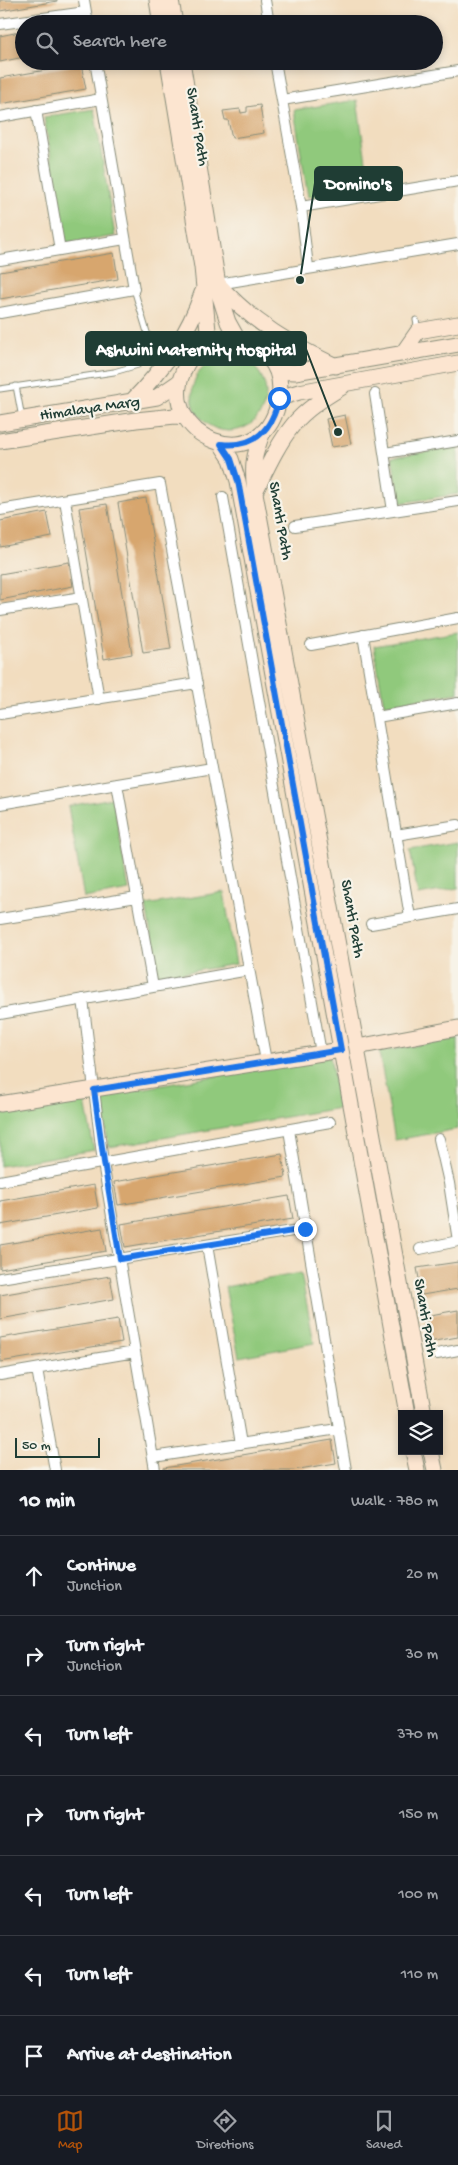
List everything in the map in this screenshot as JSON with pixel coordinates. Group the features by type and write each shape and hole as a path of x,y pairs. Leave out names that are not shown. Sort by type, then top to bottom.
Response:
{"main road":[{"path":"158,0 160,15"},
{"path":"172,0 174,15"},
{"name":"Shanti Path","path":"170,70 211,285 238,340"},
{"name":"Shanti Path","path":"183,70 211,285 208,331 201,347"},
{"path":"130,403 153,381 175,350 211,285 262,326 294,346 336,366"},
{"path":"402,354 417,325 458,324"},
{"path":"225,338 238,340 252,345 266,354 277,371 281,391 272,420 263,432 252,440 243,444 221,444 202,434 190,425 185,417 178,396 179,382 188,360 201,347 225,338"},
{"path":"277,371 295,372 336,366 458,344"},
{"path":"279,398 349,382 458,363"},
{"name":"Himalaya Marg","path":"0,423 130,403 157,397 179,382"},
{"path":"255,492 271,459 293,425 309,409 349,382"},
{"name":"Himalaya Marg","path":"0,441 136,420 174,416 185,417"},
{"name":"Shanti Path","path":"263,432 252,467 255,492 423,1410"},
{"name":"Shanti Path","path":"221,444 231,459 238,481 406,1410"},
{"path":"357,1047 458,1028"},
{"path":"0,1104 341,1050"},
{"path":"415,1455 417,1470"},
{"path":"432,1455 435,1470"}],"street":[{"path":"84,0 86,15"},
{"path":"265,0 268,15"},
{"path":"64,15 86,12"},
{"path":"0,24 15,22"},
{"path":"0,313 134,289 96,70"},
{"path":"277,70 301,207 308,267"},
{"path":"282,100 458,71"},
{"path":"0,117 101,99"},
{"path":"36,110 60,250"},
{"path":"301,207 458,181"},
{"path":"0,260 125,240"},
{"path":"211,285 308,267 458,244"},
{"path":"375,394 393,511"},
{"path":"385,453 458,441"},
{"path":"0,510 160,484 266,1061"},
{"path":"223,497 321,1053"},
{"path":"65,500 99,699"},
{"path":"295,526 458,501"},
{"path":"0,610 82,597"},
{"path":"310,645 458,618"},
{"path":"363,636 410,917"},
{"path":"0,714 196,683"},
{"path":"377,717 458,703"},
{"path":"0,804 212,768"},
{"path":"117,784 153,987"},
{"path":"396,835 458,825"},
{"path":"0,919 137,897"},
{"path":"371,924 458,909"},
{"path":"0,1014 249,970"},
{"path":"83,999 104,1162 155,1470"},
{"path":"0,1181 330,1122"},
{"path":"289,1130 346,1470"},
{"path":"420,1249 458,1241 453,1182 439,1139"},
{"path":"0,1278 305,1229"},
{"path":"207,1245 241,1444"},
{"path":"437,1354 458,1350"},
{"path":"0,1375 135,1352"},
{"path":"37,1369 55,1470"},
{"path":"153,1458 338,1429"}],"lane":[{"path":"0,389 114,372 138,365 146,354 148,339 134,289"},
{"path":"16,386 22,420"}],"green space":[{"path":"357,100 370,188 308,197 294,110"},
{"path":"94,109 115,236 66,244 44,117"},
{"path":"229,357 250,363 260,373 266,394 260,415 250,425 229,431 208,425 198,415 192,394 198,373 208,363"},
{"path":"458,447 458,494 400,503 392,457"},
{"path":"458,632 458,693 384,705 374,646"},
{"path":"113,798 129,890 84,898 68,806"},
{"path":"458,842 458,888 418,895 410,850"},
{"path":"224,892 236,964 158,977 146,905"},
{"path":"458,1038 458,1129 395,1140 379,1052"},
{"path":"330,1056 339,1108 109,1147 100,1096"},
{"path":"84,1096 94,1150 0,1166 0,1111"},
{"path":"301,1273 314,1343 239,1357 225,1287"}],"building":[{"path":"0,0 57,0 57,1 0,11"},
{"path":"15,33 15,59 0,62 0,36"},
{"path":"46,70 82,70 86,89 0,104 0,78"},
{"path":"260,105 264,133 232,138 228,120 225,120 223,111 240,109 241,113 247,112 247,107"},
{"path":"114,253 118,279 0,299 0,272"},
{"path":"345,415 351,444 332,447 326,419"},
{"path":"146,498 171,649 143,653 118,503"},
{"path":"107,504 132,654 104,659 79,508"},
{"path":"47,512 52,537 0,547 0,521"},
{"path":"69,562 73,586 0,600 0,574"},
{"path":"282,1154 286,1177 118,1205 114,1182"},
{"path":"94,1185 98,1208 0,1225 0,1201"},
{"path":"289,1196 293,1219 125,1247 121,1224"},
{"path":"102,1228 106,1251 0,1269 0,1245"},
{"path":"458,1262 458,1289 422,1295 417,1268"},
{"path":"110,1276 114,1299 0,1319 0,1295"},
{"path":"458,1310 458,1337 429,1342 425,1316"},
{"path":"118,1319 122,1342 0,1362 0,1338"},
{"path":"332,1440 336,1463 293,1470 164,1470 164,1468"}],"place":[{"name":"Domino's","path":"300,280"},
{"name":"Ashwini Maternity Hospital","path":"338,432"}],"route":[{"path":"279,398 272,420 263,432 243,444 221,444 231,459 238,481 341,1050 94,1090 120,1259 305,1229"}]}
